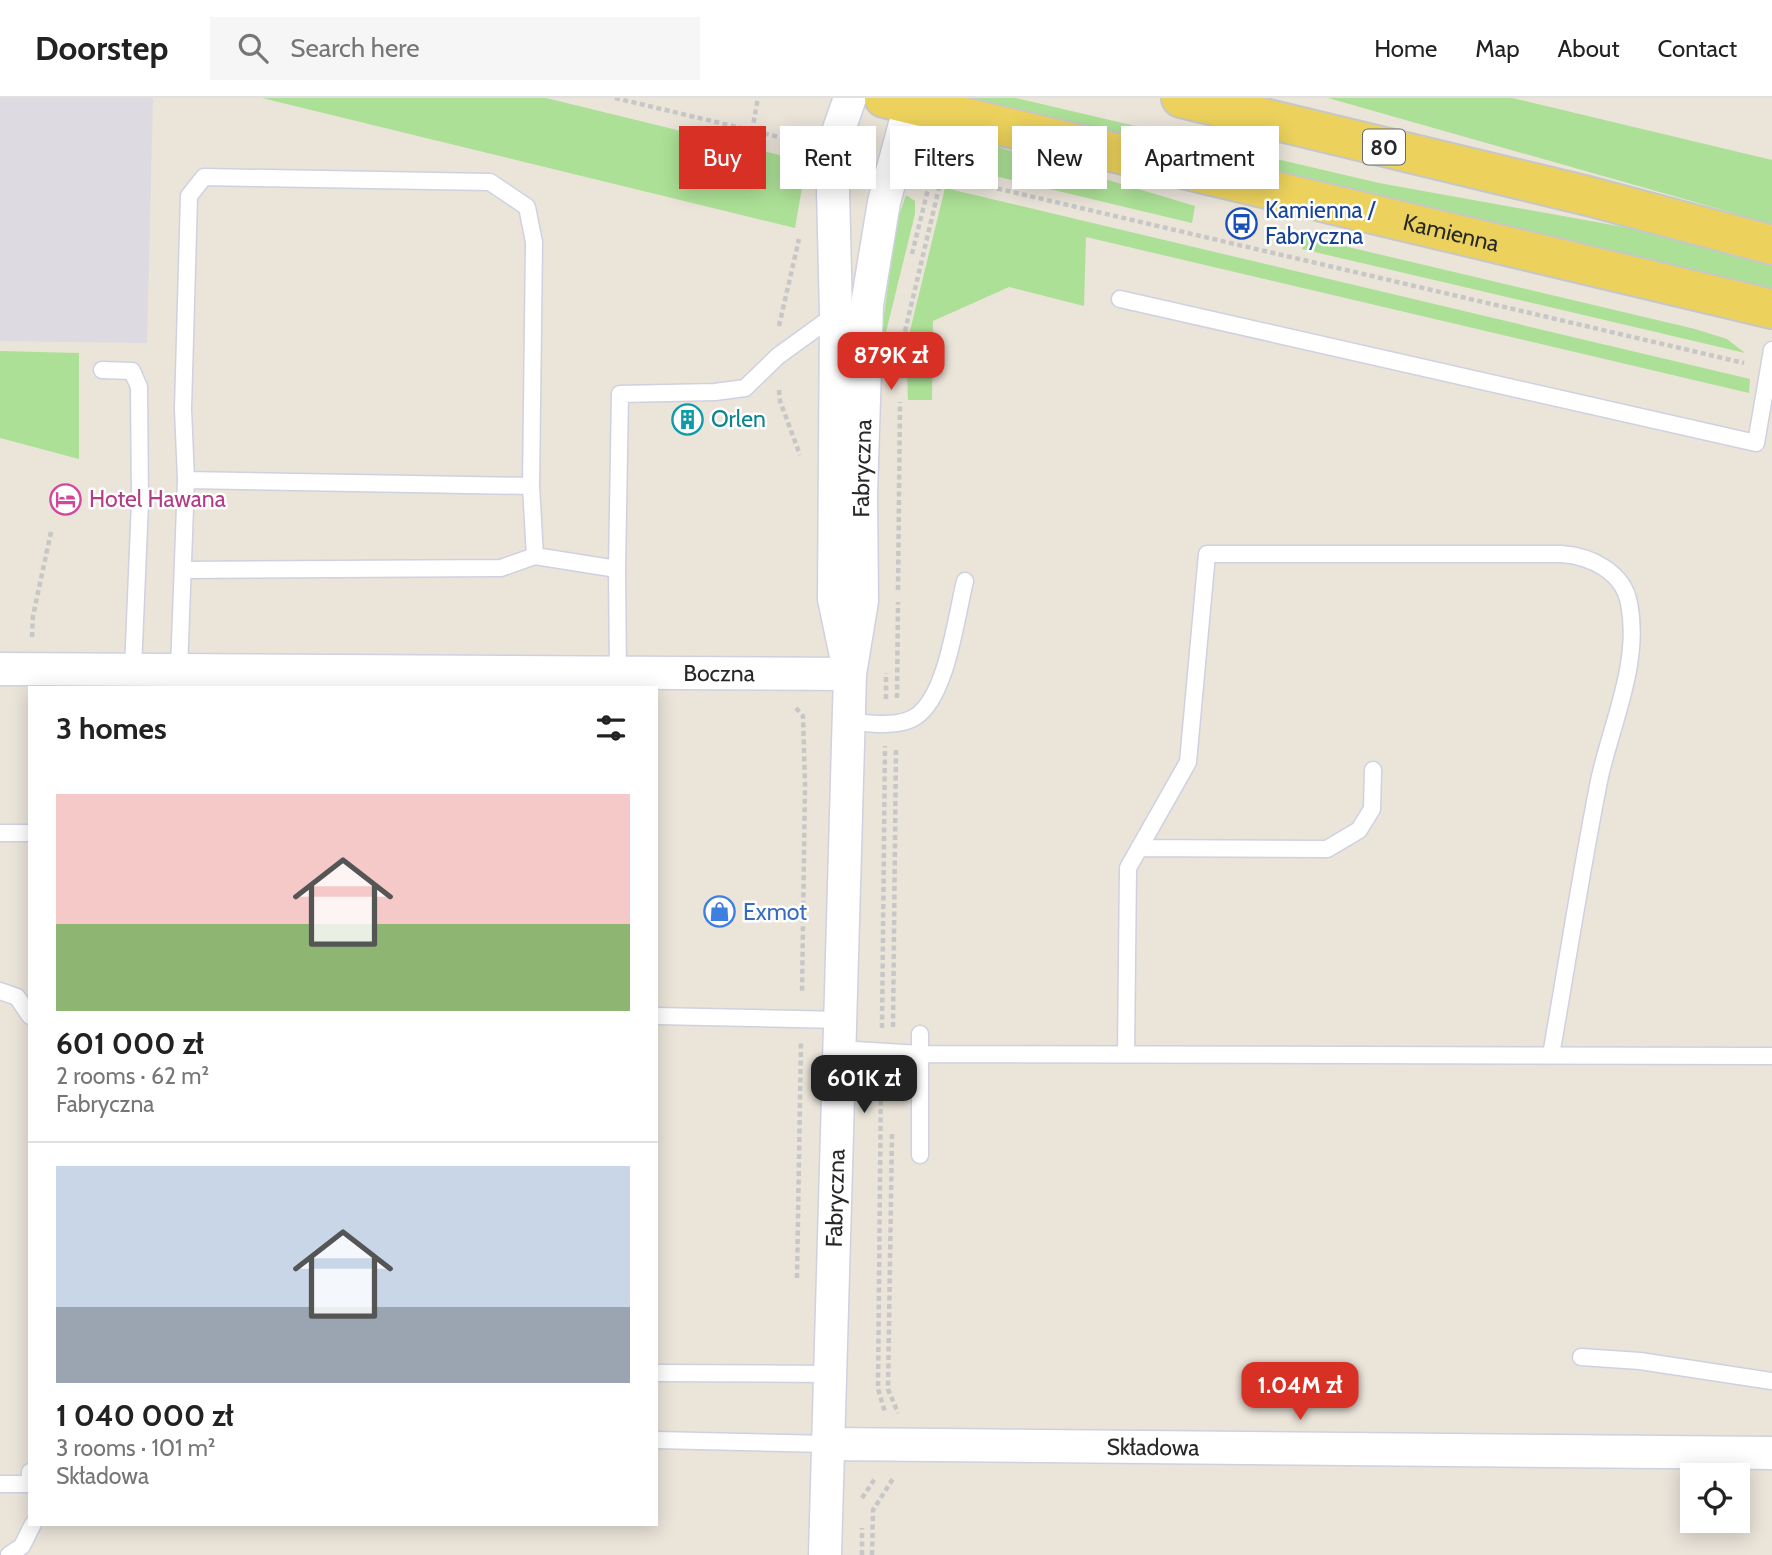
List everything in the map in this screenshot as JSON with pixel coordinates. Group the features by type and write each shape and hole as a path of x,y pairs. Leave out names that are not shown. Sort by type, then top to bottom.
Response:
{"main road":[{"name":"80","path":"1181,98 1588,196 1772,245"},
{"name":"Kamienna","path":"903,100 1772,309"}],"street":[{"name":"Fabryczna","path":"840,126 850,98"},
{"name":"Fabryczna","path":"900,126 903,100"},
{"name":"Fabryczna","path":"825,1555 850,674 862,601 861,494 867,305 884,202 890,182"},
{"name":"Fabryczna","path":"833,189 836,314 834,599 850,674"},
{"name":"Boczna","path":"0,669 121,675 179,670 235,679 361,680 569,681 618,675 850,674"},
{"name":"Składowa","path":"827,1444 1772,1452"}],"lane":[{"path":"179,670 186,480 183,409 189,196 204,177 490,182 527,207 534,242 531,486 535,556"},
{"path":"1120,299 1756,443 1765,432 1768,368 1772,350"},
{"path":"618,675 620,394 715,392 745,388 778,356 836,314"},
{"path":"102,370 132,371 139,387 140,502 121,675"},
{"path":"186,480 531,486"},
{"path":"1126,1054 1128,868 1188,762 1208,555 1568,555 1603,566 1624,589 1630,604 1630,665 1600,779 1551,1055"},
{"path":"183,570 500,568 535,556 617,569"},
{"path":"850,722 891,723 915,717 936,693 965,581"},
{"path":"1139,848 1326,849 1359,830 1372,809 1373,770"},
{"path":"0,833 28,833"},
{"path":"0,991 17,997 28,1013"},
{"path":"658,1016 801,1020 887,1052 920,1054 1772,1056"},
{"path":"920,1034 920,1155"},
{"path":"1581,1357 1640,1362 1772,1381"},
{"path":"658,1373 829,1374"},
{"path":"658,1440 827,1444"},
{"path":"0,1485 28,1485"},
{"path":"9,1555 22,1546 32,1526"}],"path":[{"path":"615,98 731,126"},
{"path":"753,126 758,98"},
{"path":"998,188 1768,368"},
{"path":"909,265 928,189"},
{"path":"900,362 939,189"},
{"path":"872,1555 873,1510 893,1481 898,1468 878,1389 900,390"},
{"path":"31,669 33,616 51,532"},
{"path":"886,669 891,723 887,1052"},
{"path":"794,704 803,716 805,785 797,1292"},
{"path":"862,1507 862,1496 882,1471 900,1415 888,1389 892,1133"},
{"path":"862,1519 862,1555"}],"shaded area":[{"path":"0,98 153,98 147,343 0,341"}],"green space":[{"path":"262,98 546,98 679,130 679,189 766,189 766,152 780,155 780,189 802,189 795,228"},
{"path":"954,98 1016,98 1136,126 1121,126 1121,137 1107,134 1107,126 1073,126"},
{"path":"1328,98 1512,98 1772,160 1772,224"},
{"path":"998,147 1012,151 1012,180 998,177"},
{"path":"1279,160 1379,183 1657,233 1772,264 1772,290 1279,174"},
{"path":"1107,180 1121,184 1121,189 1138,189 1195,206 1192,223 1049,189 1107,189"},
{"path":"945,189 949,189 1750,379 1749,393 1086,237 1084,306 1009,287 933,321 932,400 908,400 906,347"},
{"path":"906,195 915,201 915,214 886,332 882,331 896,224"},
{"path":"1306,237 1695,329 1727,339 1745,353 1302,249"},
{"path":"0,351 79,353 79,459 0,438"}],"place":[{"name":"Kamienna / Fabryczna","path":"1242,223"},
{"name":"Orlen","path":"688,419"},
{"name":"Hotel Hawana","path":"66,499"},
{"name":"Exmot","path":"720,912"}]}
